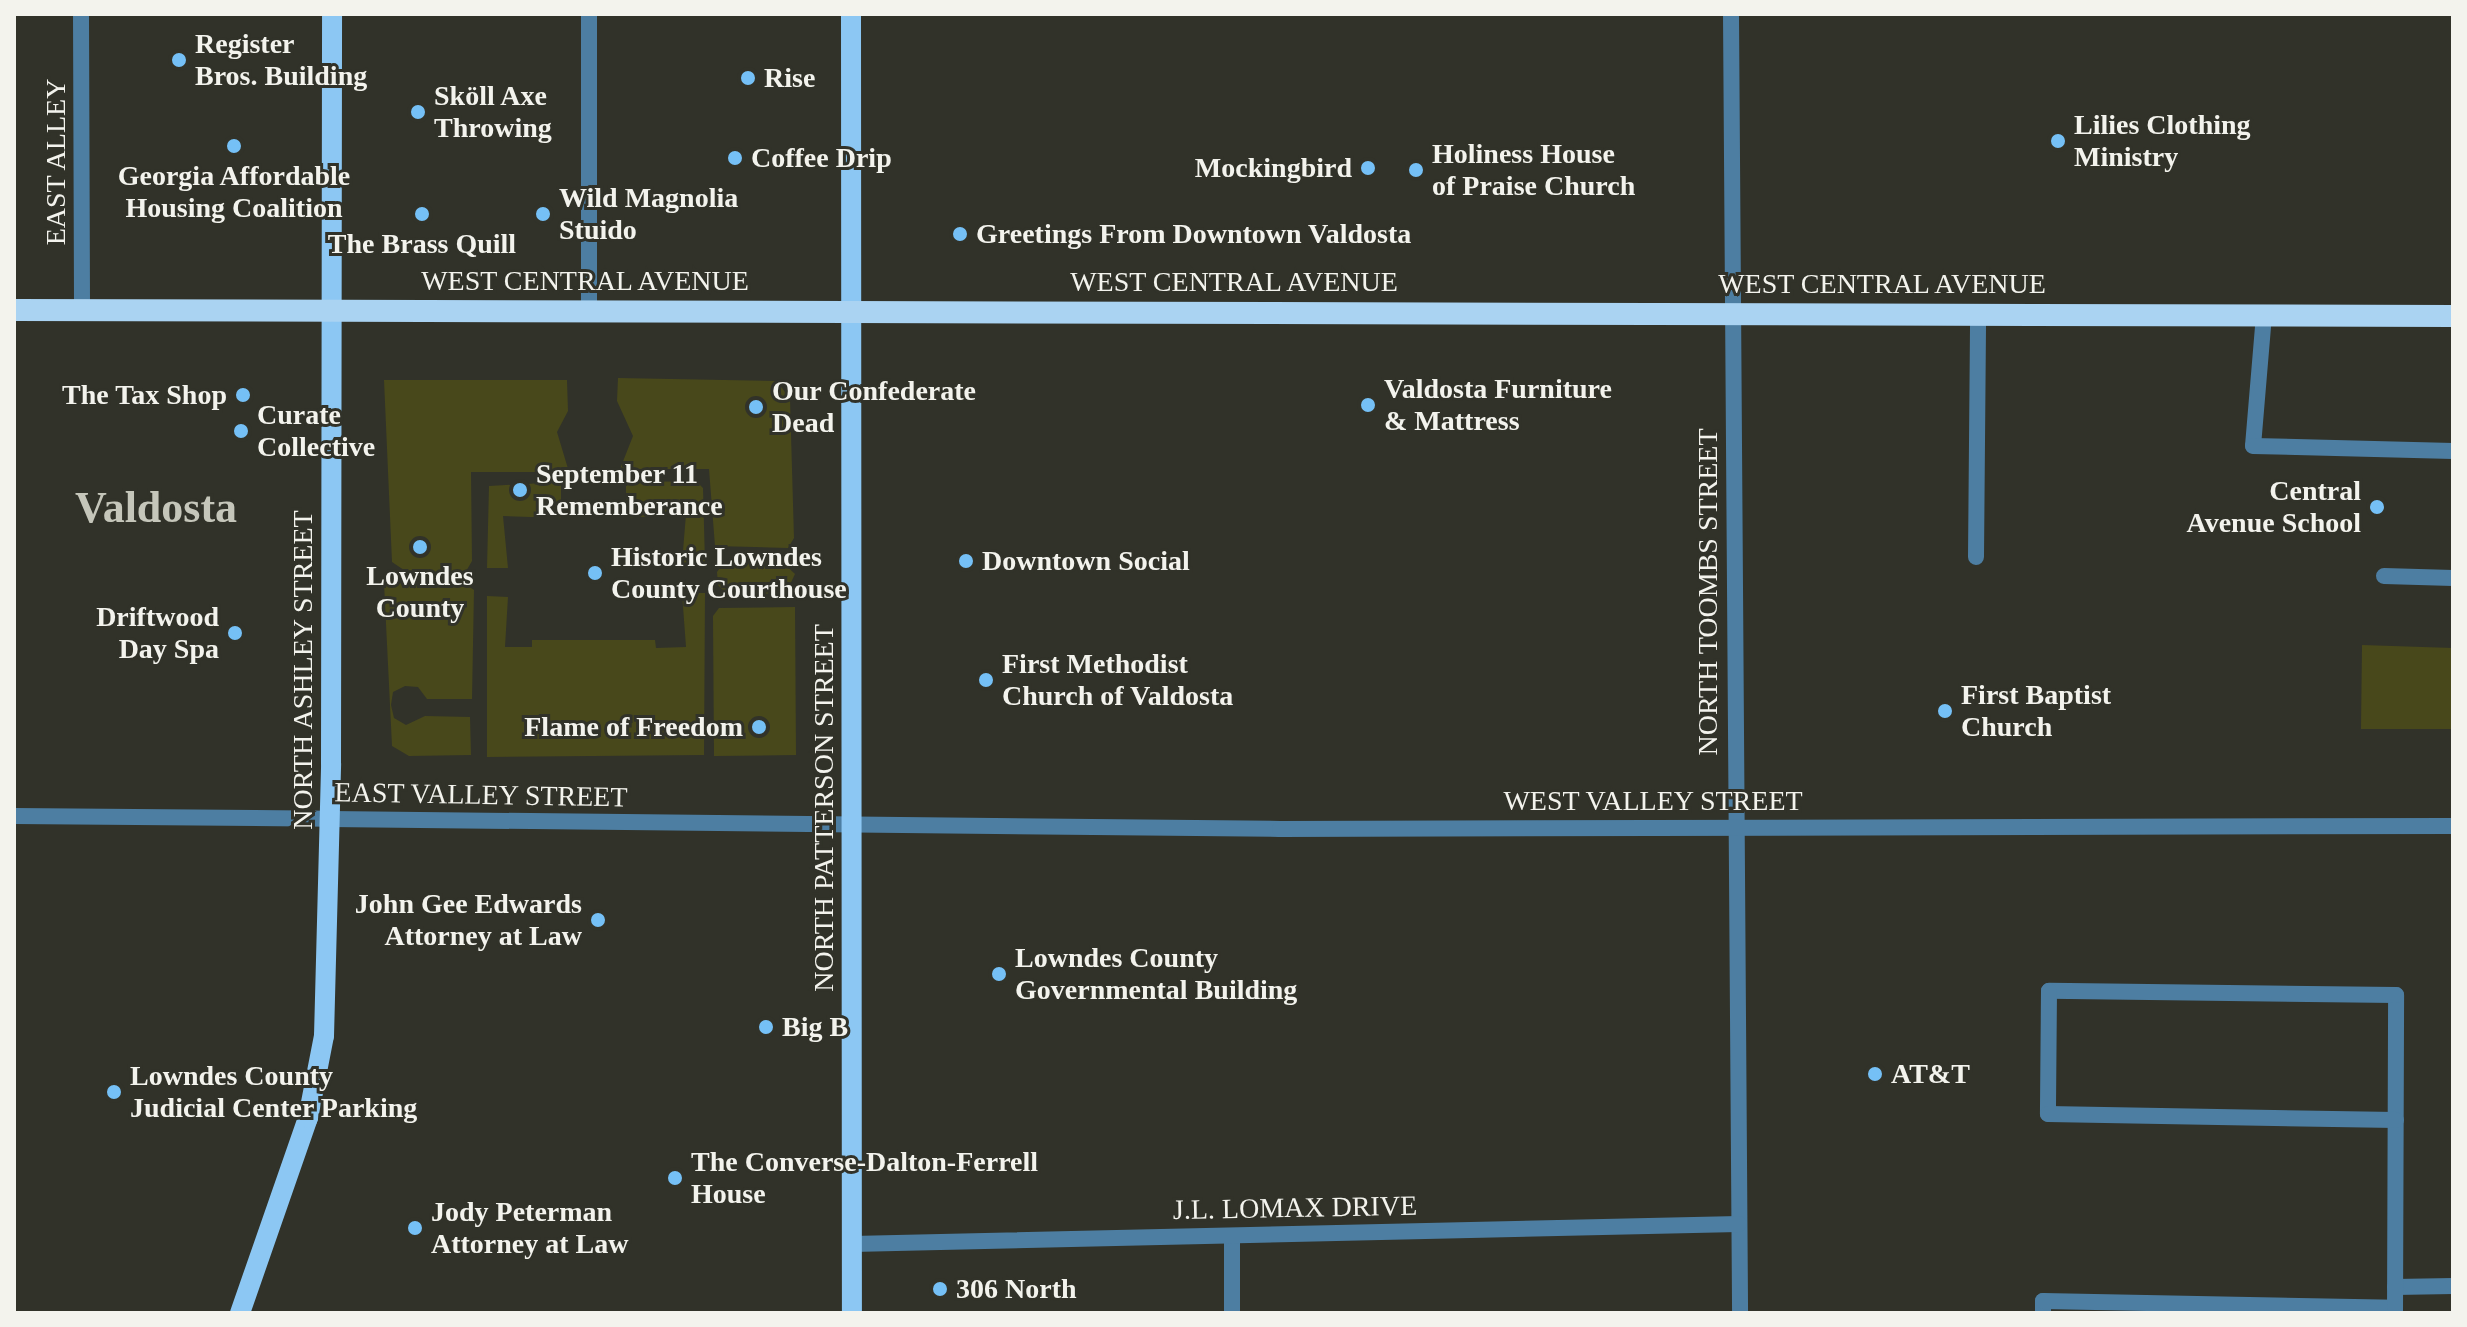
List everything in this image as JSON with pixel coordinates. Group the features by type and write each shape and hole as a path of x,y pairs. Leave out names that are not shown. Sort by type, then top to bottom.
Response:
{"highway":[{"name":"WEST CENTRAL AVENUE","path":"14,310 2453,316"}],"main road":[{"name":"NORTH ASHLEY STREET","path":"240,1313 308,1118 324,1036 330,819 332,14"},
{"name":"NORTH PATTERSON STREET","path":"851,14 852,1313"}],"street":[{"name":"EAST ALLEY","path":"81,14 82,310"},
{"path":"589,14 589,312"},
{"name":"NORTH TOOMBS STREET","path":"1731,14 1740,1313"},
{"path":"1976,557 1978,314"},
{"path":"2264,315 2253,446 2453,451"},
{"path":"2384,576 2453,578"},
{"name":"EAST VALLEY STREET","path":"14,816 852,826"},
{"name":"WEST VALLEY STREET","path":"852,826 2453,826"},
{"path":"2043,1313 2043,1301 2395,1311 2396,1120 2396,995 2049,991 2048,1114 2396,1120"},
{"name":"J.L. LOMAX DRIVE","path":"852,1244 1739,1224"},
{"path":"1232,1236 1232,1313"},
{"path":"2395,1287 2453,1286"}],"shaded area":[{"path":"618,378 777,381 790,399 794,538 788,548 715,546 709,469 620,469 633,436 617,401"},
{"path":"384,380 567,380 568,411 557,432 569,472 471,472 472,561 465,573 407,572 392,562"},
{"path":"626,481 697,482 703,488 705,563 682,563 686,514 626,518"},
{"path":"561,482 561,518 503,516 508,568 487,568 489,486"},
{"path":"779,559 795,574 786,593 727,595 718,585 717,572 724,562"},
{"path":"384,583 465,584 474,590 472,699 427,699 418,687 405,686 393,692 391,705 394,718 406,725 425,716 470,717 471,755 409,756 392,746"},
{"path":"682,593 705,593 704,755 487,757 487,596 508,597 505,647 532,647 532,640 655,640 656,648 686,647"},
{"path":"795,607 796,755 714,756 713,616 719,608"},
{"path":"2362,645 2453,648 2453,729 2361,729"}],"place":[{"name":"Register Bros. Building","path":"179,60"},
{"name":"Rise","path":"748,78"},
{"name":"Sköll Axe Throwing","path":"418,112"},
{"name":"Lilies Clothing Ministry","path":"2058,141"},
{"name":"Georgia Affordable Housing Coalition","path":"234,146"},
{"name":"Coffee Drip","path":"735,158"},
{"name":"Mockingbird","path":"1368,168"},
{"name":"Holiness House of Praise Church","path":"1416,170"},
{"name":"The Brass Quill","path":"422,214"},
{"name":"Wild Magnolia Stuido","path":"543,214"},
{"name":"Greetings From Downtown Valdosta","path":"960,234"},
{"name":"The Tax Shop","path":"243,395"},
{"name":"Valdosta Furniture & Mattress","path":"1368,405"},
{"name":"Our Confederate Dead","path":"756,407"},
{"name":"Curate Collective","path":"241,431"},
{"name":"September 11 Rememberance","path":"520,490"},
{"name":"Central Avenue School","path":"2377,507"},
{"name":"Lowndes County","path":"420,547"},
{"name":"Downtown Social","path":"966,561"},
{"name":"Historic Lowndes County Courthouse","path":"595,573"},
{"name":"Driftwood Day Spa","path":"235,633"},
{"name":"First Methodist Church of Valdosta","path":"986,680"},
{"name":"First Baptist Church","path":"1945,711"},
{"name":"Flame of Freedom","path":"759,727"},
{"name":"John Gee Edwards Attorney at Law","path":"598,920"},
{"name":"Lowndes County Governmental Building","path":"999,974"},
{"name":"Big B","path":"766,1027"},
{"name":"AT&T","path":"1875,1074"},
{"name":"Lowndes County Judicial Center Parking","path":"114,1092"},
{"name":"The Converse-Dalton-Ferrell House","path":"675,1178"},
{"name":"Jody Peterman Attorney at Law","path":"415,1228"},
{"name":"306 North","path":"940,1289"}],"district":[{"name":"Valdosta","path":"156,508"}]}
